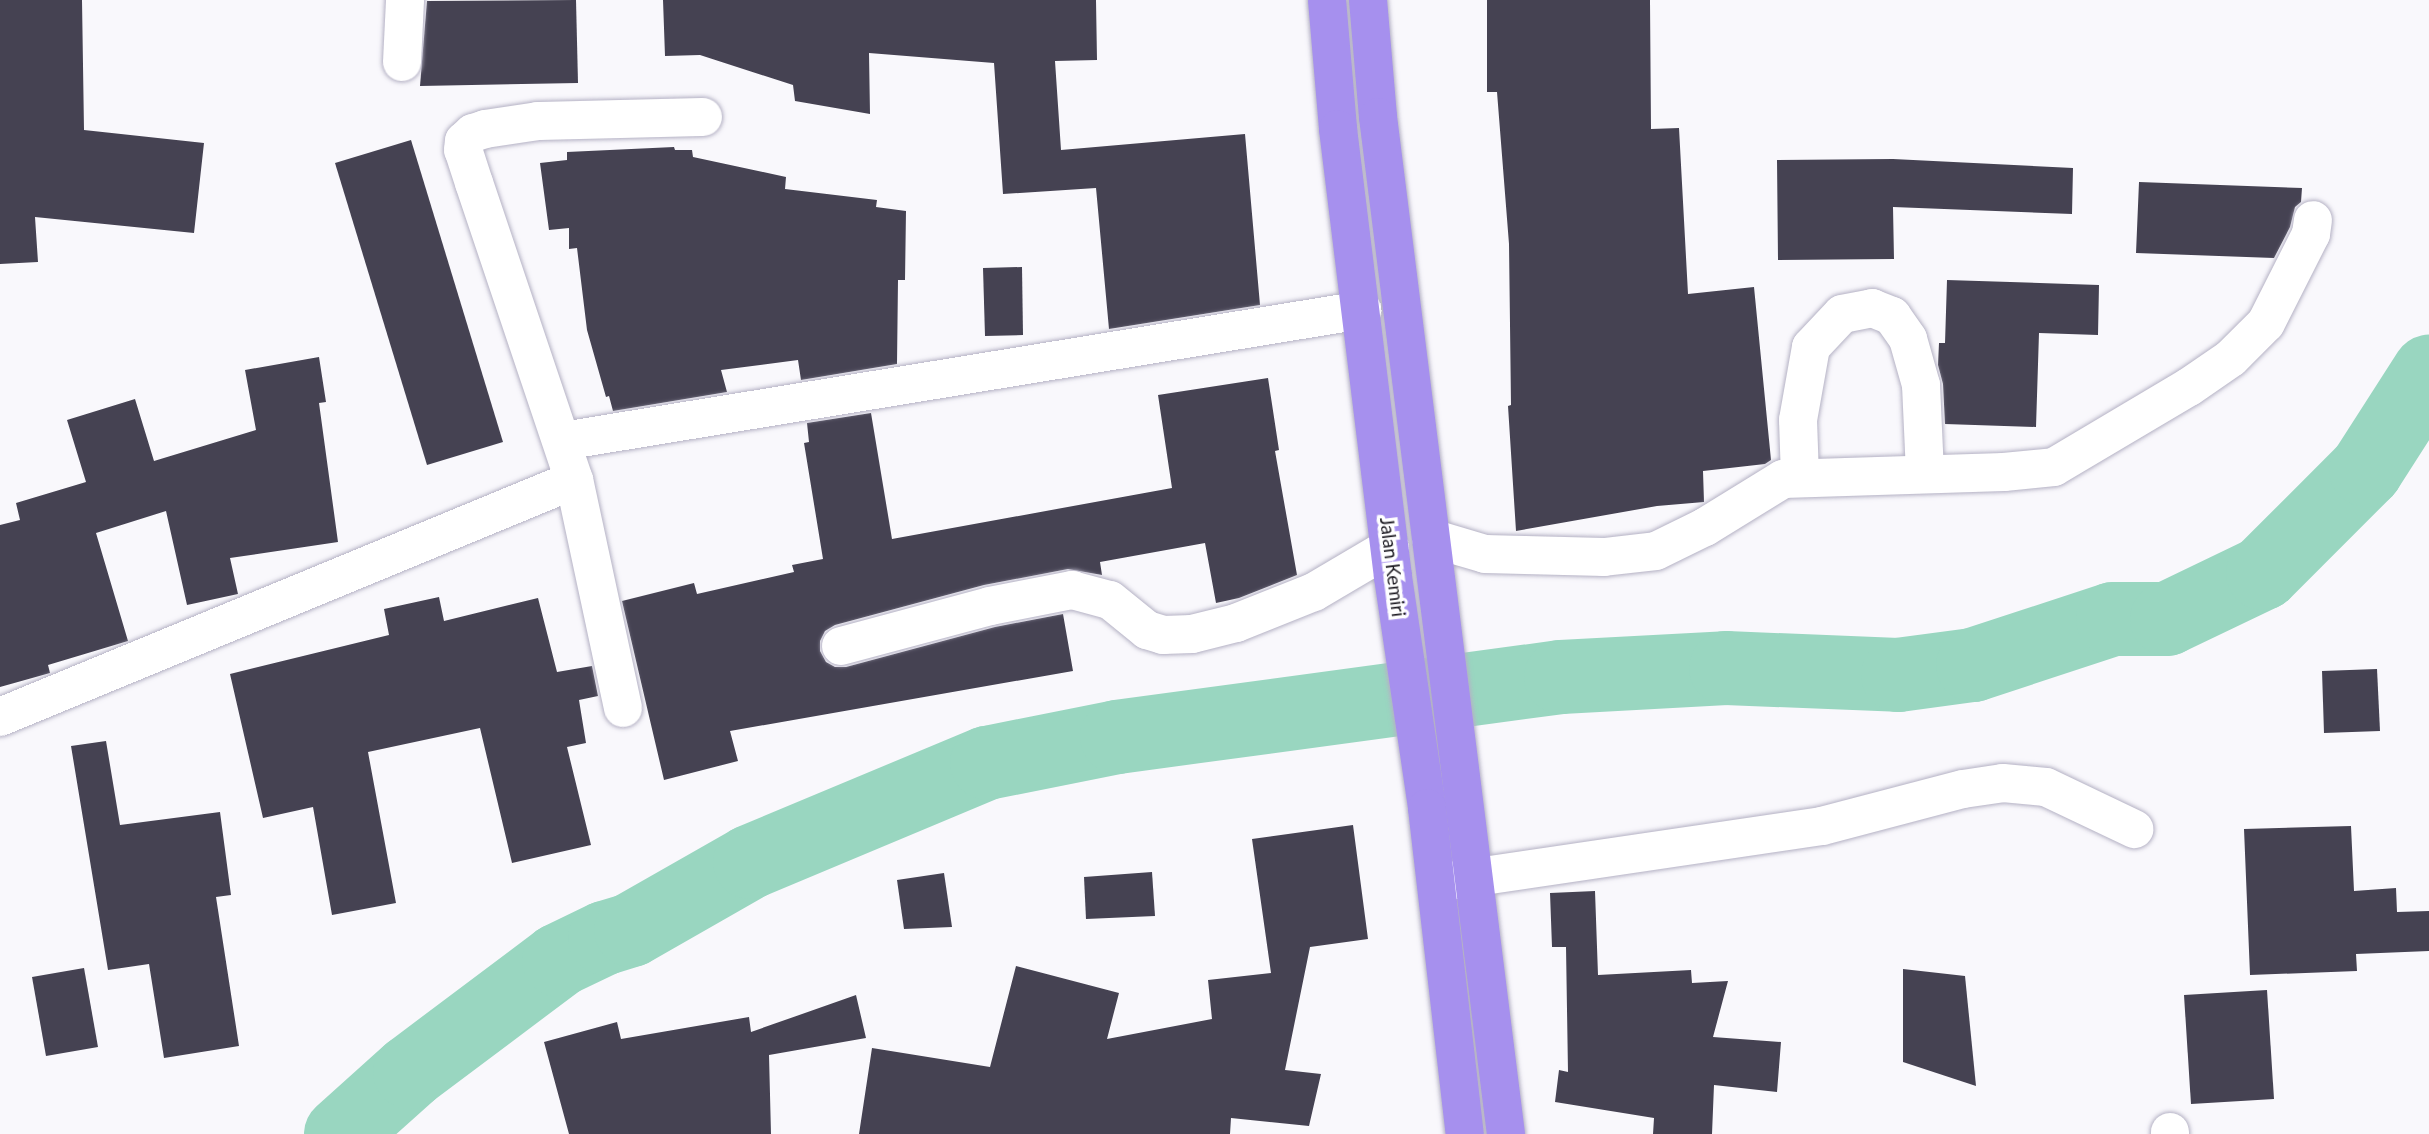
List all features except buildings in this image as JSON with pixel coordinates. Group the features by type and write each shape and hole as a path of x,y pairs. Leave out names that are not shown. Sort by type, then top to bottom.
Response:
{"highway":[{"name":"Jalan Kemiri","path":"1327,0 1338,128 1392,562 1427,808 1465,1134"},
{"path":"1368,0 1378,117 1506,1134"}],"street":[{"path":"402,62 405,0"},
{"path":"623,708 574,480 463,150 464,141 473,133 538,121 703,117"},
{"path":"1433,554 1604,557 1656,551 1705,527 1783,479 2054,467 2189,387 2231,358 2266,323 2311,234 2313,220"},
{"path":"1800,477 1798,420 1811,347 1842,314 1872,308 1892,316 1908,339 1922,385 1926,474"},
{"path":"563,441 1362,310"},
{"path":"0,717 574,480"},
{"path":"841,646 990,606 1072,590 1094,593 1110,600 1147,630 1163,635 1192,634 1236,623 1392,562"},
{"path":"1434,884 1822,826 1963,789 2003,783 2046,788 2134,829"}],"waterway":[{"path":"341,1134 410,1072 559,960 605,938 631,930 750,862 987,763 1117,737 1561,677 1726,668 1898,675 1973,665 2113,619 2167,619 2263,573 2366,470 2429,372"}]}
